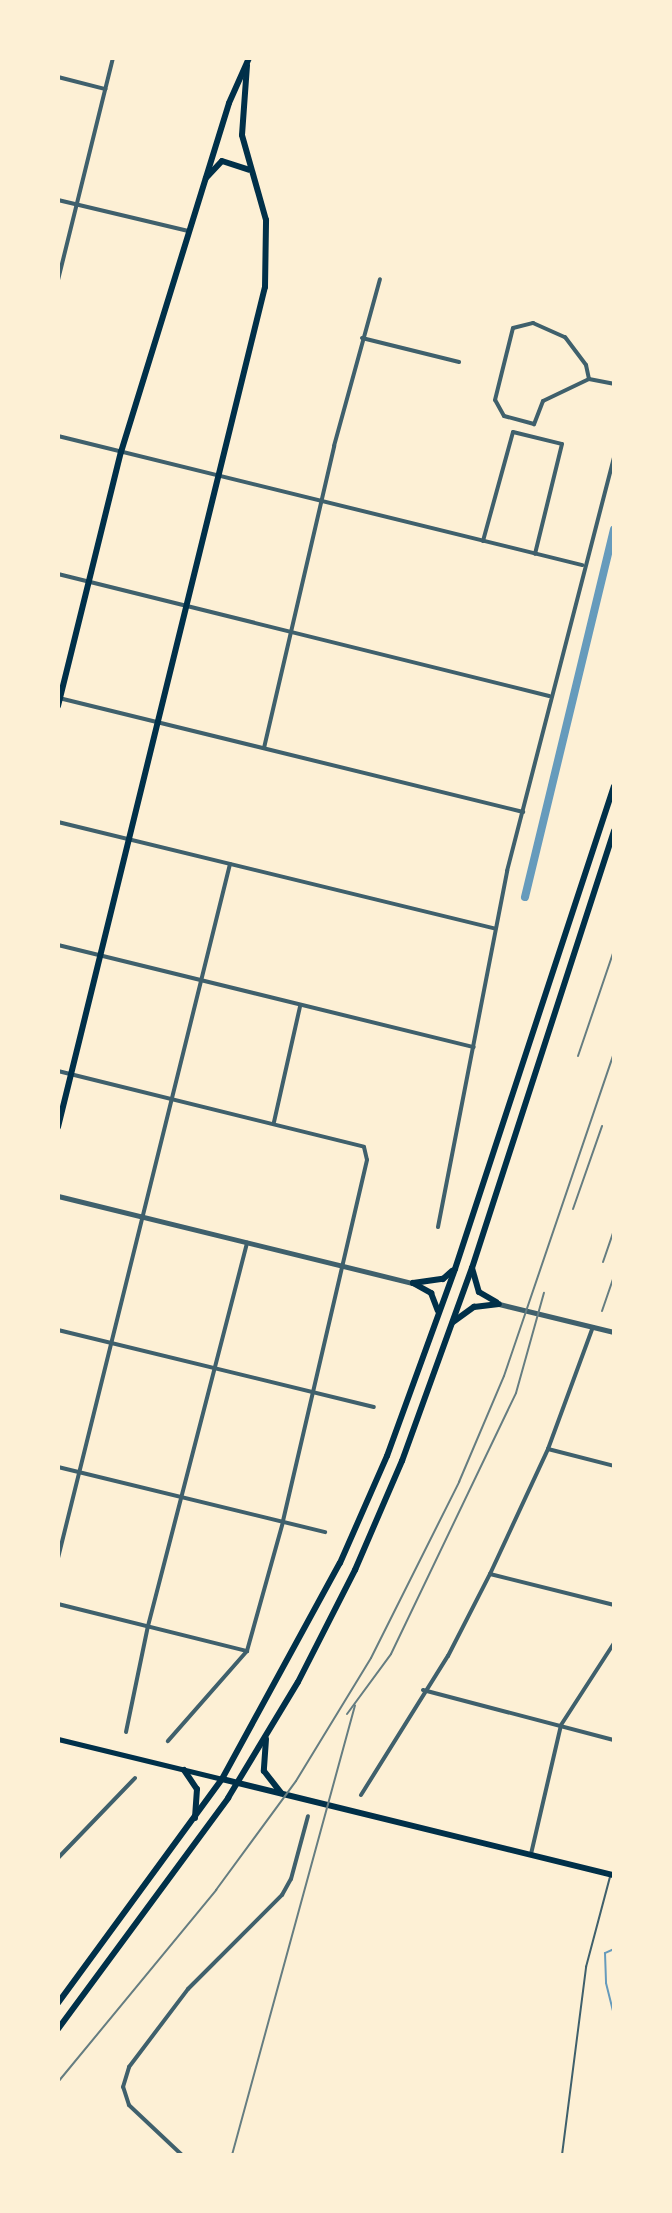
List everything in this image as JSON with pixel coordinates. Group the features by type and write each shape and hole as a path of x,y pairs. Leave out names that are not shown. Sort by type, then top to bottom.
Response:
{"main road":[{"path":"58,1127 269,253 266,220 249,170 242,135 248,62"},
{"path":"59,700 121,452 229,103 248,62"},
{"path":"205,179 222,161 249,170"},
{"path":"58,2003 222,1779 340,1563 455,1269 614,786"},
{"path":"58,2029 159,1898 238,1783 267,1736 355,1570 472,1268 614,830"},
{"path":"472,1268 479,1292 499,1304"},
{"path":"413,1283 443,1279 455,1269"},
{"path":"413,1283 431,1293 439,1313"},
{"path":"453,1322 474,1307 499,1304"},
{"path":"267,1736 262,1765 283,1794"},
{"path":"58,1739 613,1874"},
{"path":"184,1770 197,1789 194,1821"}],"street":[{"path":"58,280 113,58"},
{"path":"58,77 105,89"},
{"path":"58,200 190,232"},
{"path":"264,748 321,501 380,279"},
{"path":"589,379 586,365 554,328 518,325 513,328 496,408 534,424 543,401 589,379 614,384"},
{"path":"362,338 459,362"},
{"path":"483,541 513,432 562,444 535,554"},
{"path":"58,436 582,565"},
{"path":"438,1227 494,928 582,565 614,456"},
{"path":"58,574 549,696"},
{"path":"59,700 523,812"},
{"path":"58,822 494,928"},
{"path":"58,1558 111,1343 146,1217 230,864"},
{"path":"58,945 300,1007 474,1047"},
{"path":"274,1122 300,1007"},
{"path":"58,1071 173,1096 364,1147 367,1160 283,1522 247,1651 168,1741"},
{"path":"58,1196 413,1283"},
{"path":"126,1732 148,1626 247,1243"},
{"path":"499,1304 614,1332"},
{"path":"361,1795 423,1690 448,1656 490,1574 548,1449 593,1327"},
{"path":"58,1330 374,1407"},
{"path":"548,1449 614,1466"},
{"path":"58,1467 325,1532"},
{"path":"490,1574 614,1605"},
{"path":"58,1604 247,1651"},
{"path":"531,1854 561,1725 614,1643"},
{"path":"423,1690 614,1740"},
{"path":"58,1858 135,1778"},
{"path":"182,2155 129,2105 123,2087 129,2067 188,1989 282,1895 291,1879 308,1816"}],"lane":[{"path":"562,2155 586,1967 613,1874"}],"waterway":[{"path":"525,897 614,530"},
{"path":"614,1949 605,1953 606,1983 614,2014"}],"railway":[{"path":"578,1056 614,950"},
{"path":"58,2082 216,1890 296,1781 371,1658 459,1482 504,1376 614,1053"},
{"path":"573,1209 602,1126"},
{"path":"603,1262 614,1230"},
{"path":"602,1311 614,1276"},
{"path":"347,1714 391,1654 516,1393 544,1293"},
{"path":"232,2155 355,1706"}]}
